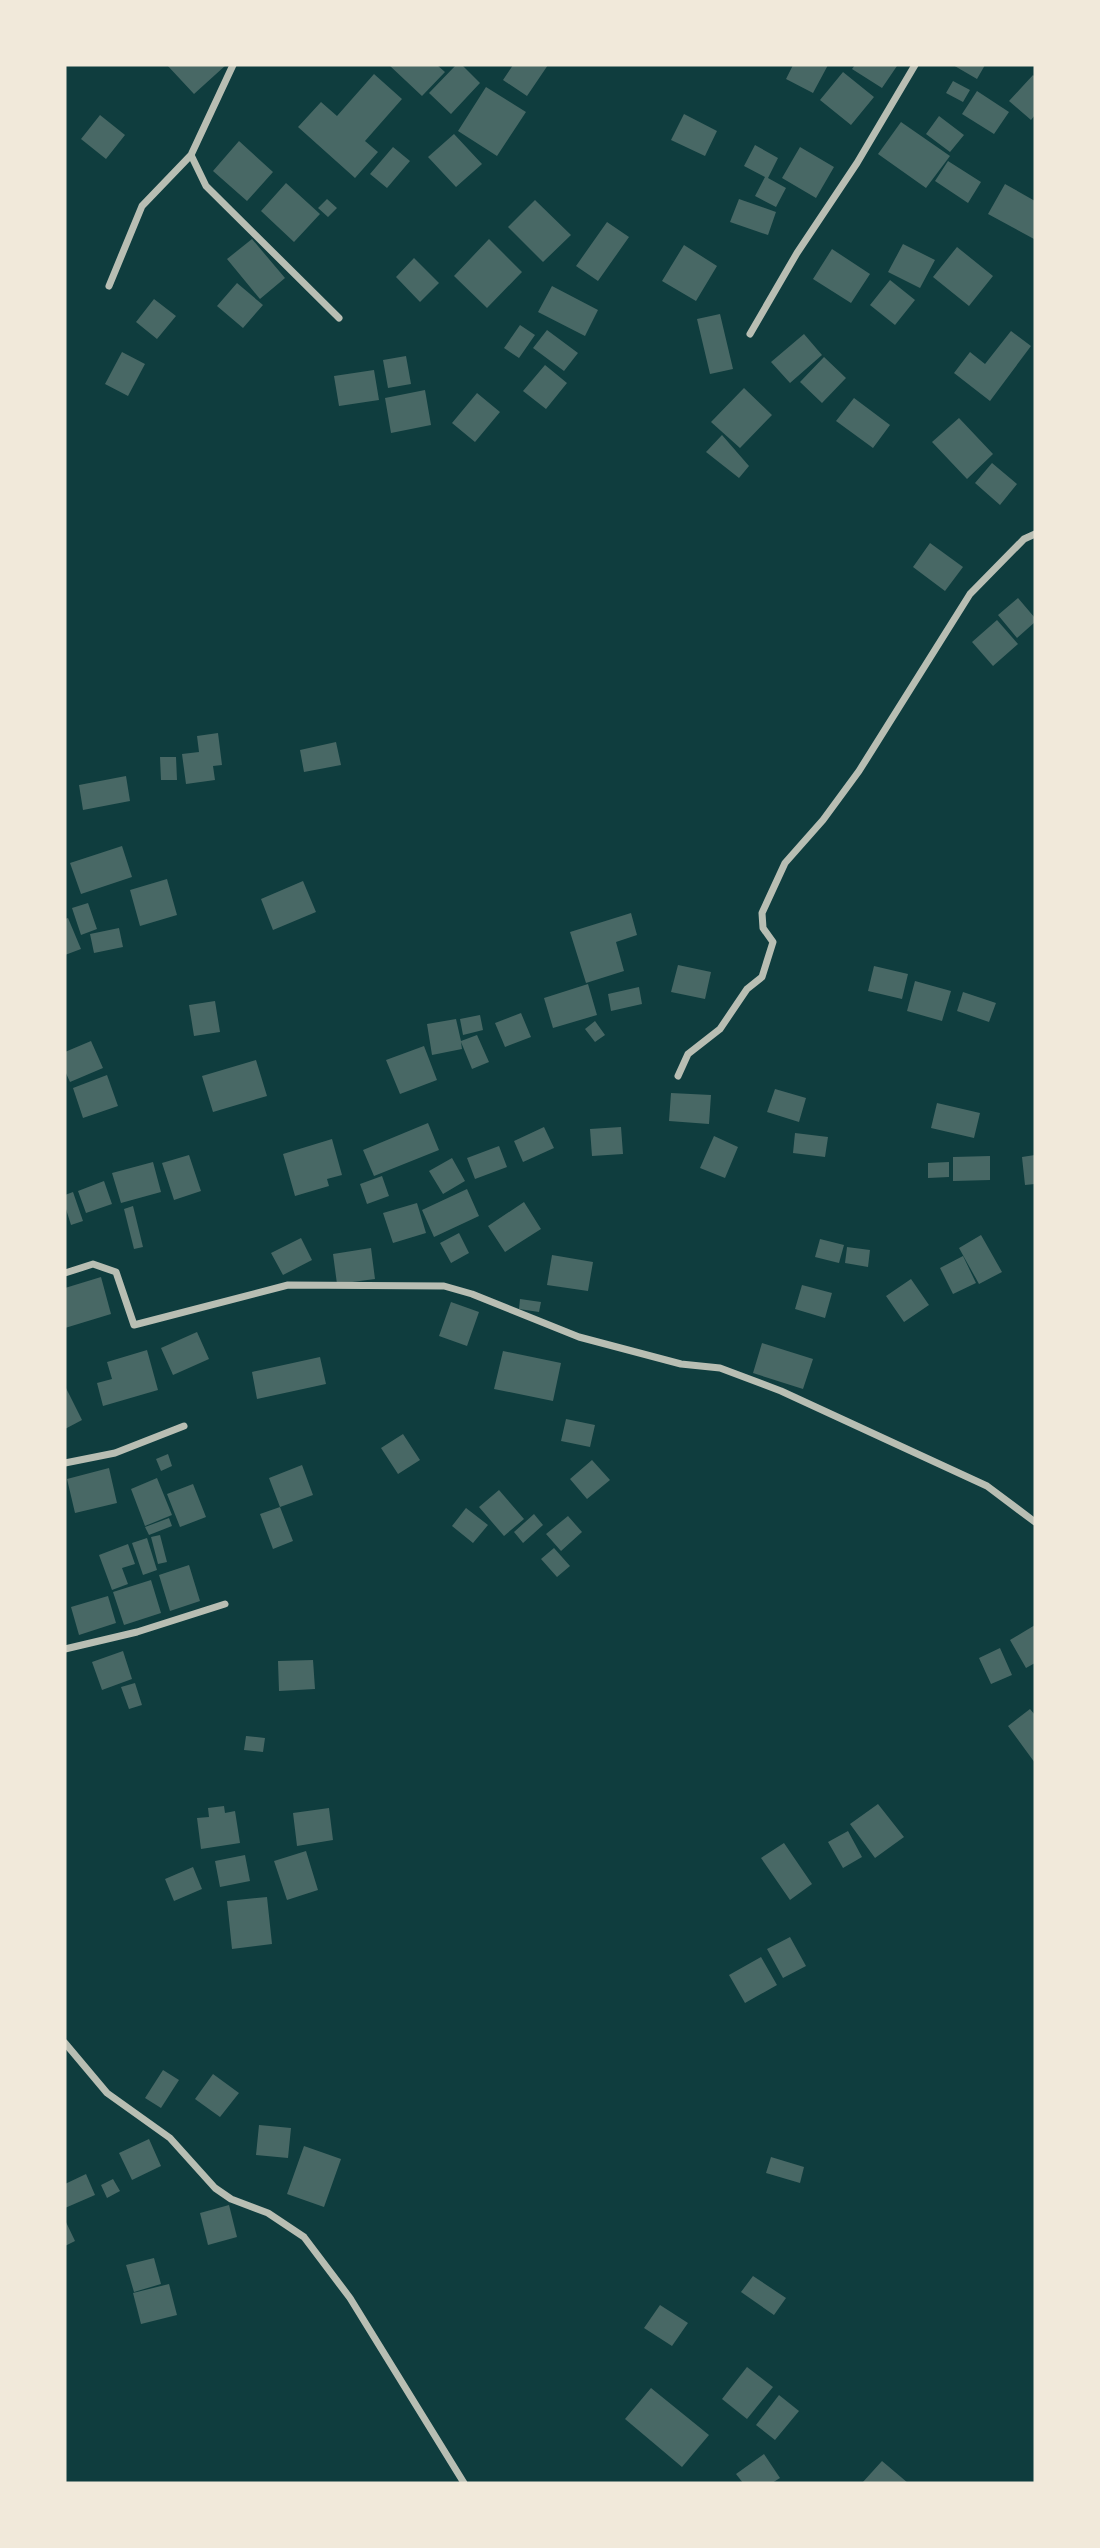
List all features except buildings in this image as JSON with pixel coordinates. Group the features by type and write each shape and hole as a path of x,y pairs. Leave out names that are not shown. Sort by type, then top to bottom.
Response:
{"street":[{"path":"109,286 142,206 191,155 233,65"},
{"path":"750,334 797,253 857,163 915,65"},
{"path":"191,155 206,186 339,318"},
{"path":"678,1076 688,1054 720,1029 747,989 762,977 773,942 763,928 762,913 785,863 823,820 859,771 970,594 1024,539 1035,534"},
{"path":"65,1273 93,1264 116,1272 134,1325 288,1285 444,1286 472,1294 579,1337 681,1364 720,1368 781,1391 987,1486 1035,1521"},
{"path":"65,1463 115,1453 184,1426"},
{"path":"65,1649 138,1632 225,1604"},
{"path":"65,2043 107,2093 170,2138 215,2188 231,2199 268,2213 304,2236 350,2298 464,2483"}]}
